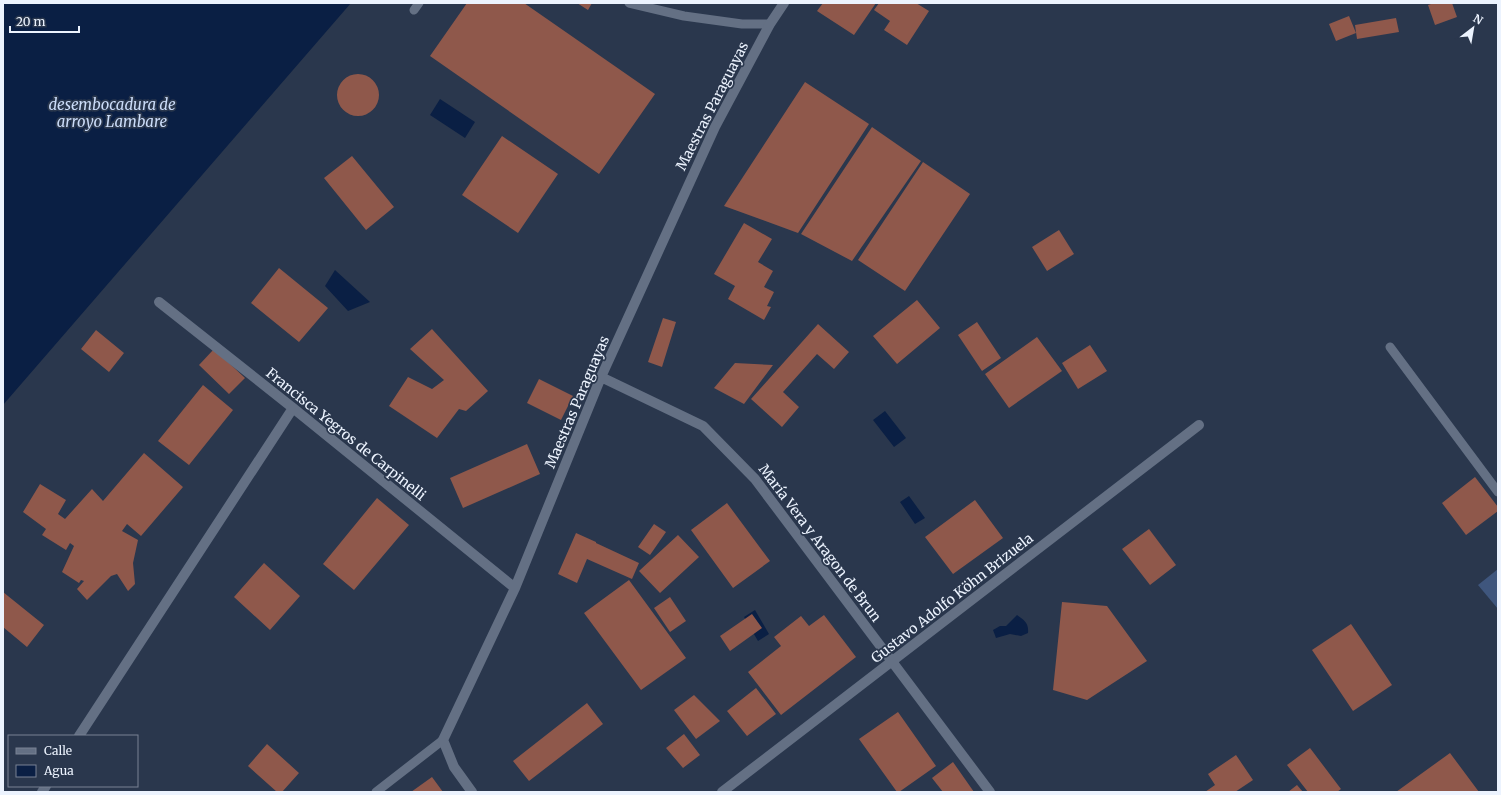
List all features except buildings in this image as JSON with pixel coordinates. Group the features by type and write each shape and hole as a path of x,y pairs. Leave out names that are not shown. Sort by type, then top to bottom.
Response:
{"street":[{"name":"Maestras Paraguayas","path":"443,740 514,588 601,378 715,127 770,24 784,3"},
{"name":"Francisca Yegros de Carpinelli","path":"159,302 293,408 514,588"},
{"name":"María Vera y Aragon de Brun","path":"601,378 703,426 755,479 990,792"},
{"path":"80,735 293,408"},
{"name":"Gustavo Adolfo Köhn Brizuela","path":"722,792 1199,426"},
{"path":"443,740 454,767 472,792"}],"lane":[{"path":"628,3 684,16 742,24 770,24"},
{"path":"1390,347 1498,492"},
{"name":"Maestras Paraguayas","path":"376,792 443,740"}],"shaded area":[{"path":"1498,569 1498,609 1478,585"}],"water":[{"name":"desembocadura de arroyo Lambare","path":"3,3 351,3 3,405"},
{"path":"440,99 475,122 465,138 430,115"},
{"path":"335,270 370,302 348,311 325,286"},
{"path":"885,411 906,438 894,447 873,420"},
{"path":"909,496 925,518 915,524 900,502"},
{"path":"755,610 769,634 758,641 744,617"},
{"path":"1017,615 1027,624 1028,633 1021,636 1010,634 996,638 993,630 1000,626 1006,626"}]}
